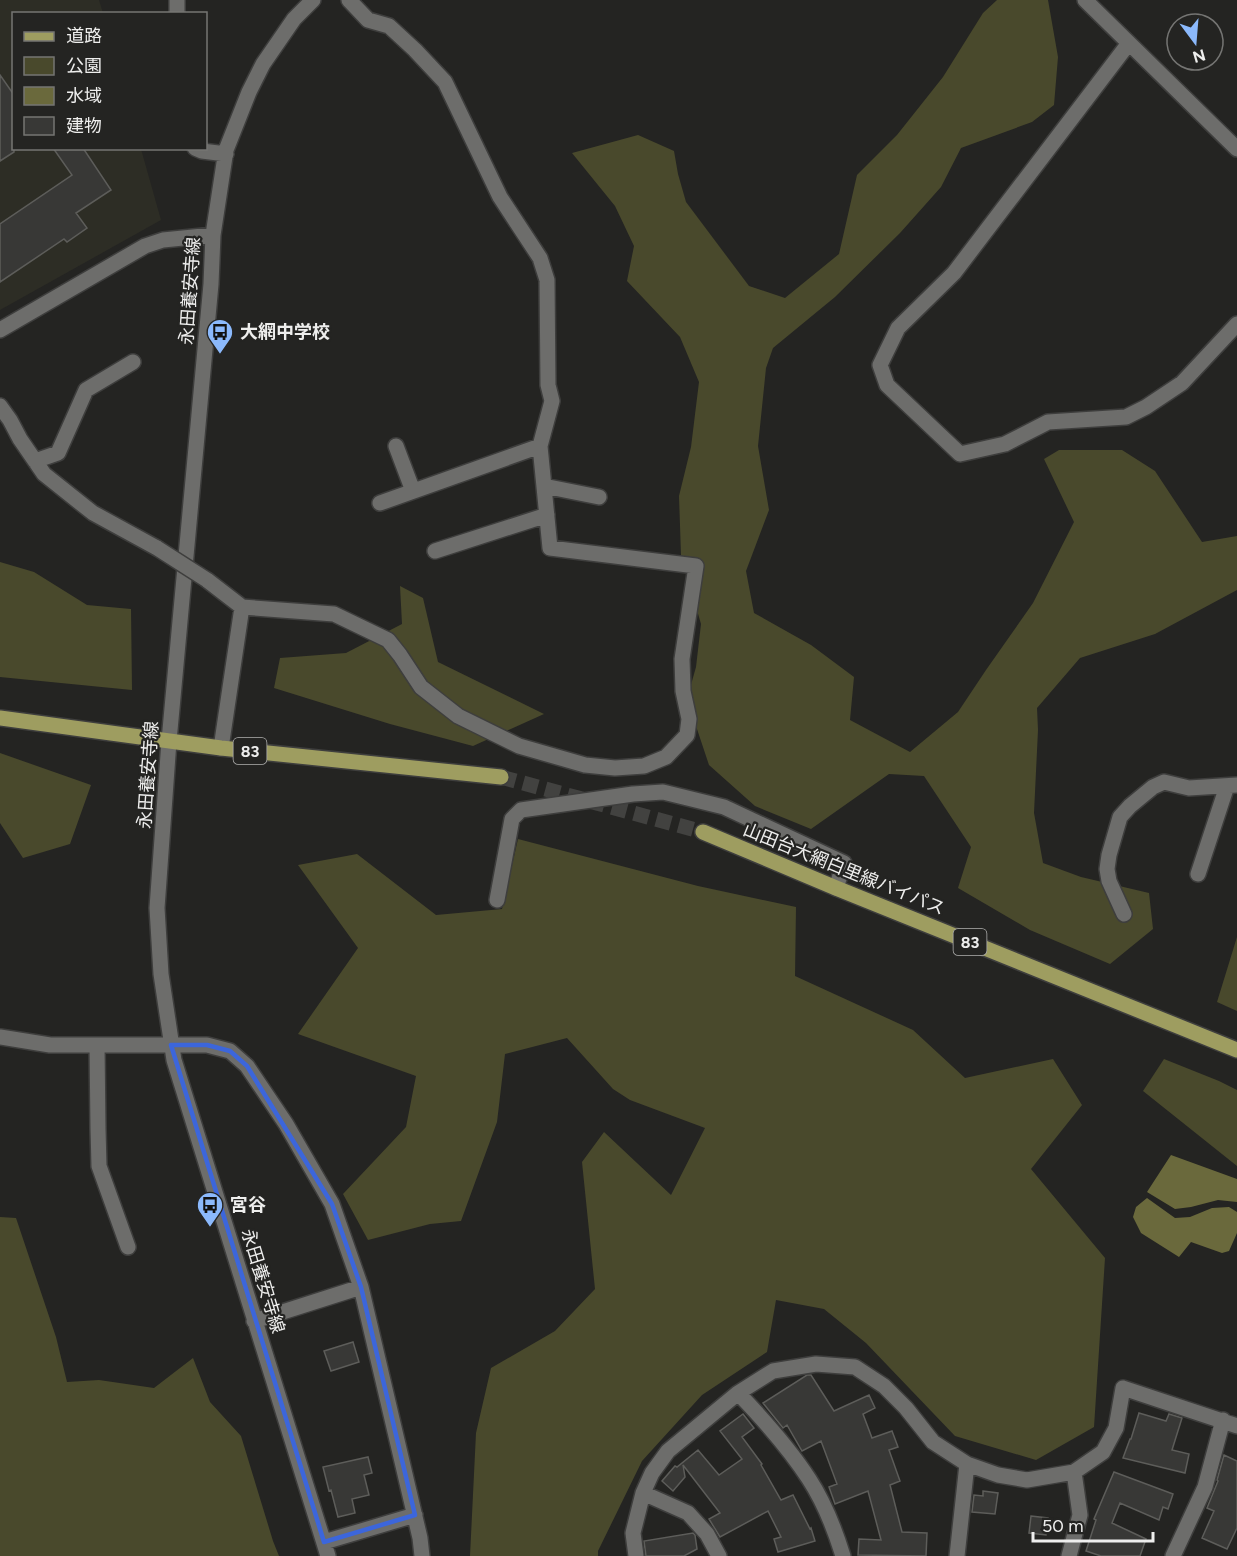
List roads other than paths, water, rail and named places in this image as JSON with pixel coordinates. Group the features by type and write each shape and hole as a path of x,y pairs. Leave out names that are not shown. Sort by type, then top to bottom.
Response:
{"main road":[{"name":"83","path":"0,718 220,748 501,777"},
{"name":"山田台大網白里線バイパス","path":"703,832 1237,1050"}],"street":[{"name":"永田養安寺線","path":"313,0 294,19 263,64 249,93 226,154 213,236 211,284 169,741 157,909 161,974 171,1045 326,1549"},
{"path":"0,406 44,474 93,513 157,548 207,580 242,607 334,614 388,640 421,687 458,716 519,746 585,765 615,768 644,766 666,757 687,735 689,719 683,691 682,659 696,566 550,549 540,446 552,401 548,385 547,280 540,258 500,197 445,82 389,26 368,20 349,0"},
{"path":"1085,0 1237,149"},
{"path":"1129,43 954,273 898,328 880,365 887,385 960,454 1005,444 1048,422 1126,417 1146,407 1182,383 1237,324"},
{"path":"200,150 226,154"},
{"path":"0,330 145,246 163,240 213,236"},
{"path":"35,460 58,453 86,390 133,362"},
{"path":"396,446 413,491"},
{"path":"380,503 540,446"},
{"path":"544,486 599,497"},
{"path":"435,551 547,515"},
{"path":"220,748 242,607"},
{"path":"1124,914 1109,881 1107,869 1120,817 1153,787 1164,782 1189,788 1232,785 1198,874"},
{"path":"497,900 512,819 521,810 663,792 724,807 844,863 836,888"},
{"path":"0,1037 50,1045 207,1045 230,1052 247,1066 286,1124 332,1204 361,1287 415,1515 422,1556"},
{"path":"97,1045 99,1166 128,1247"},
{"path":"254,1321 361,1287"},
{"path":"636,1556 633,1533 643,1493 652,1473 668,1451 738,1393 773,1371 816,1364 855,1367 884,1386 906,1408 933,1442 967,1464 998,1475 1027,1480 1074,1472 1103,1452 1116,1428 1123,1388 1230,1423 1205,1487 1173,1556"},
{"path":"738,1393 772,1429 810,1481 834,1529 843,1556"},
{"path":"957,1556 967,1464"},
{"path":"1070,1556 1080,1515 1074,1472"},
{"path":"643,1493 687,1513 707,1534 718,1556"},
{"path":"326,1549 415,1515"}],"water":[{"path":"1171,1155 1237,1179 1237,1202 1218,1200 1175,1209 1147,1192"},
{"path":"1147,1198 1175,1218 1190,1217 1212,1208 1229,1207 1237,1212 1237,1233 1229,1251 1222,1253 1191,1242 1179,1257 1141,1233 1133,1217 1136,1207"}],"tunnel":[{"path":"501,777 703,832"}],"place":[{"name":"大網中学校","path":"220,355"},
{"name":"宮谷","path":"210,1228"}]}
